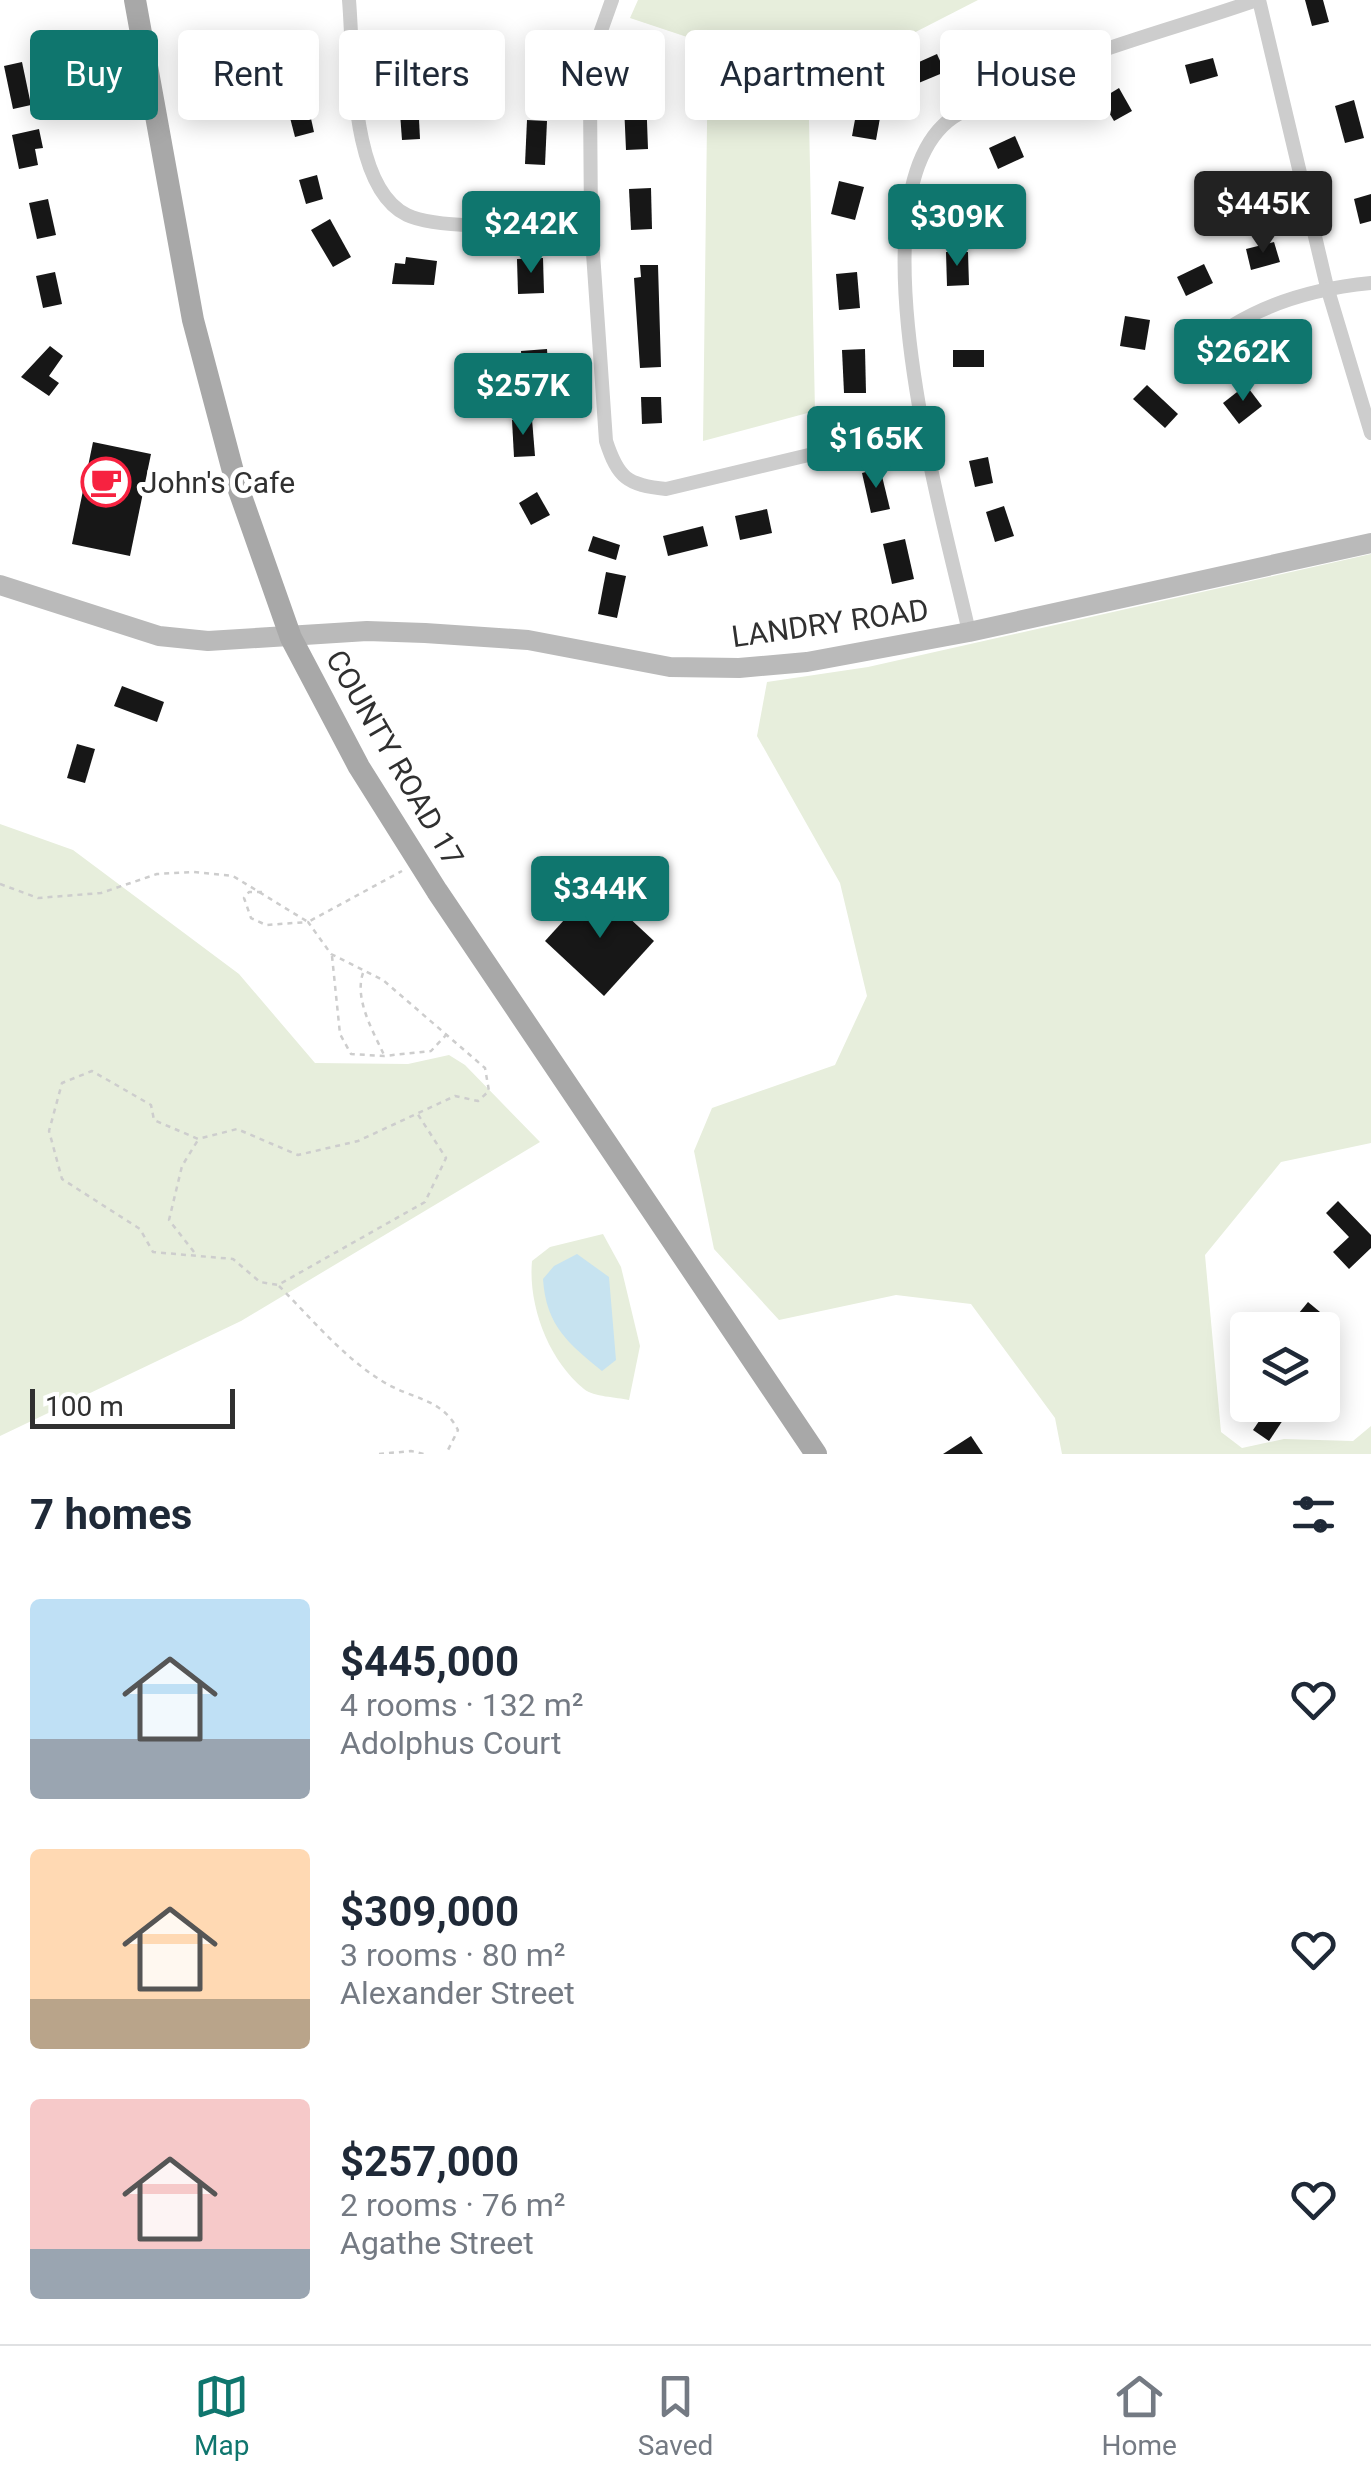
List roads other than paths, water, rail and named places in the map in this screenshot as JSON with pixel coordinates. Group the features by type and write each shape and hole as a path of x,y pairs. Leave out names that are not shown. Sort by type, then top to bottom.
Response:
{"main road":[{"name":"COUNTY ROAD 17","path":"135,0 193,320 235,479 291,638 359,767 418,862 816,1454"},
{"name":"LANDRY ROAD","path":"0,584 159,636 208,641 367,630 510,638 670,667 739,668 808,662 969,632 1371,543"}],"street":[{"path":"350,0 361,132 370,168 384,199 409,216 468,225 591,224"},
{"path":"612,0 592,56 591,224 606,441 615,469 638,486 666,489 922,428"},
{"path":"969,632 922,428 905,292 909,190 924,148 948,120 1043,70 1258,0 1327,287 1371,433"},
{"path":"1196,352 1223,328 1327,287 1371,283"}],"water":[{"path":"577,1254 609,1277 616,1360 602,1371 561,1332 545,1295 543,1279 554,1266"}],"place":[{"name":"John's Cafe","path":"106,482"}]}
